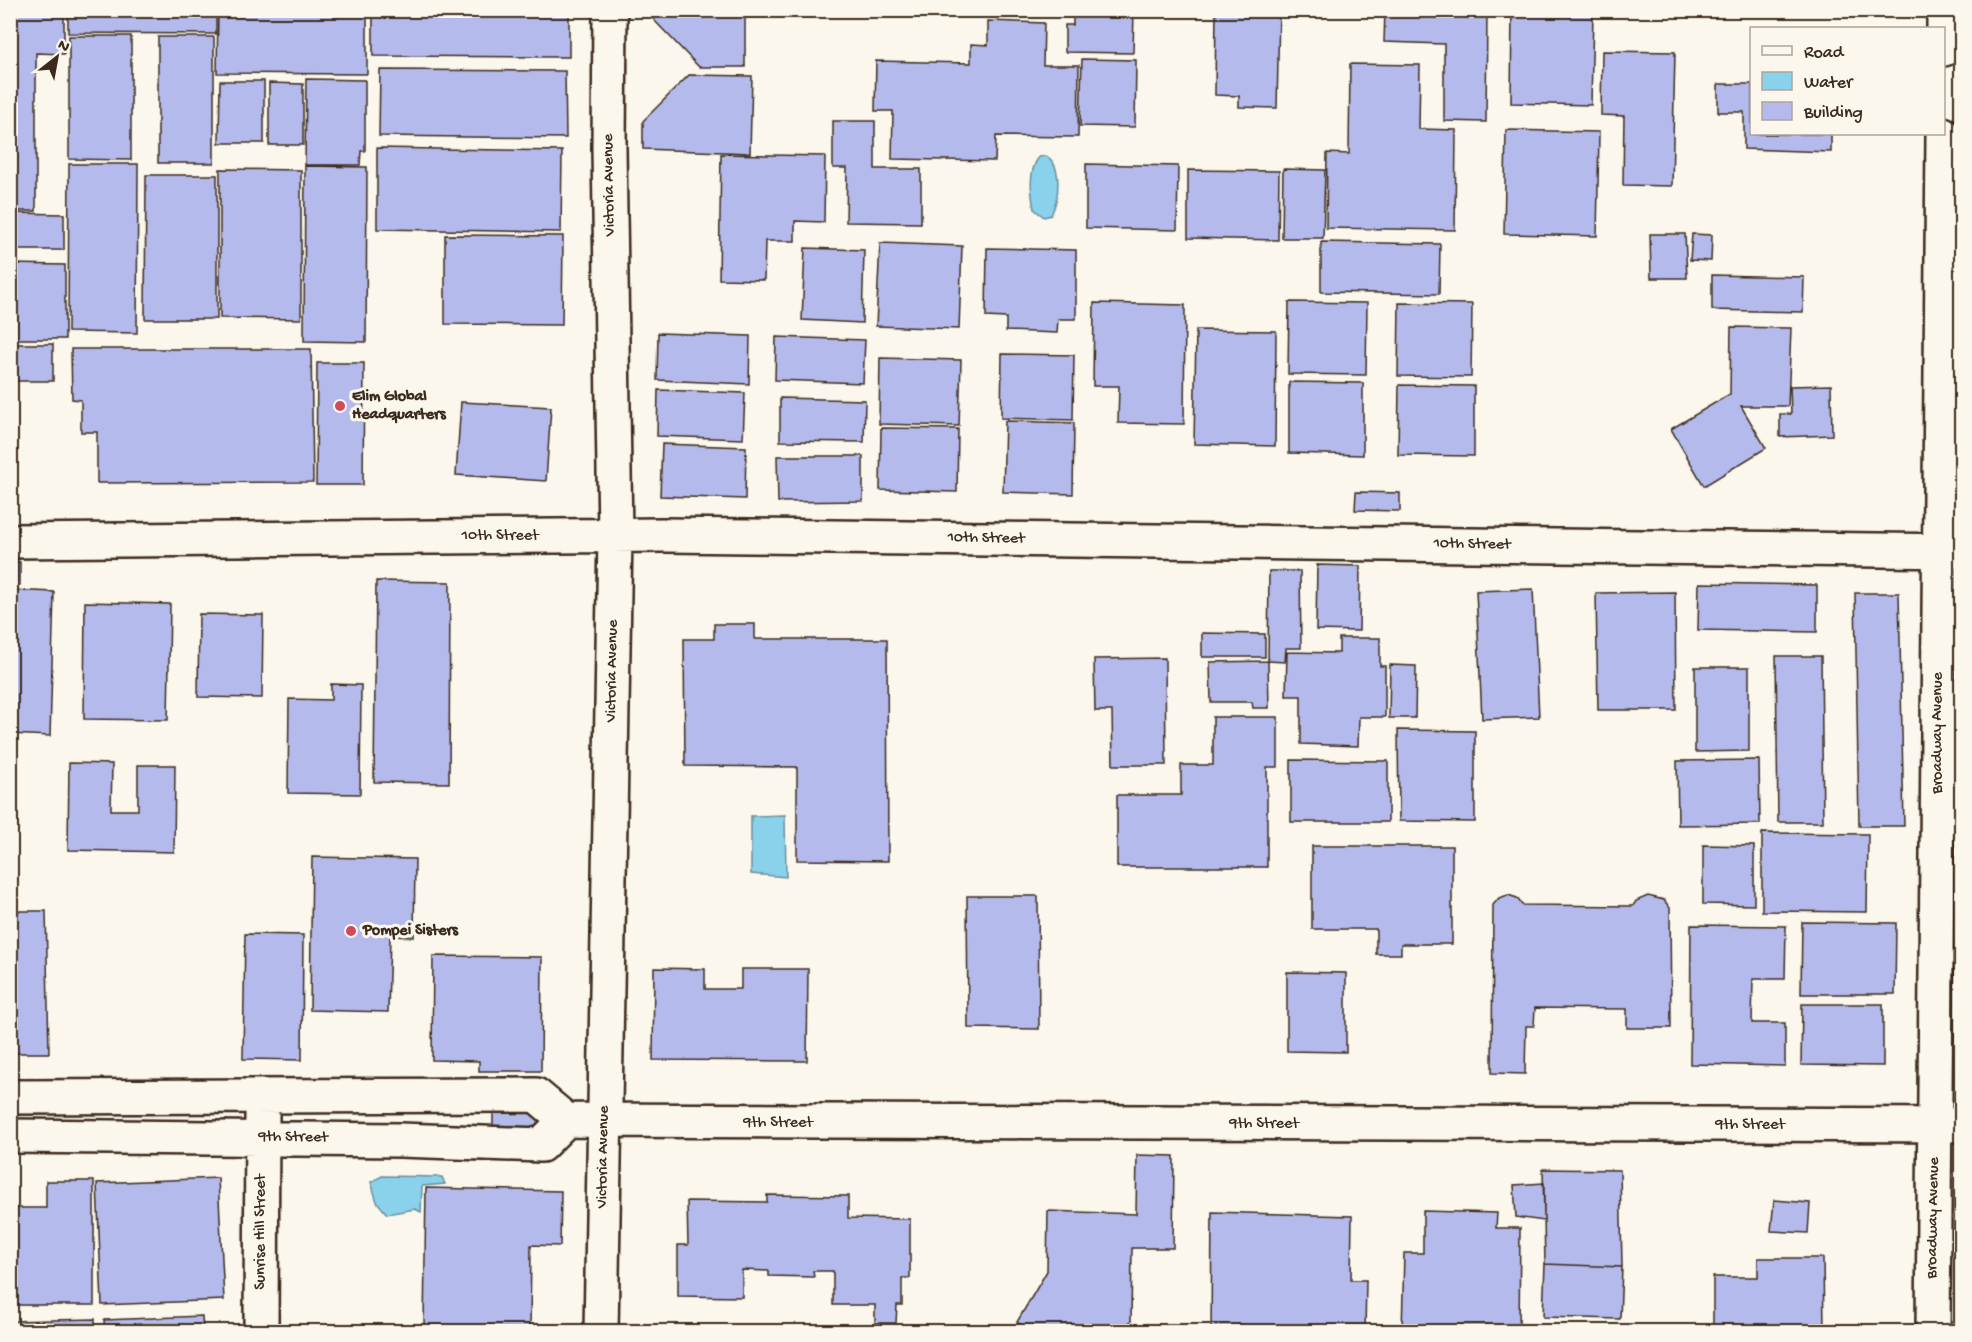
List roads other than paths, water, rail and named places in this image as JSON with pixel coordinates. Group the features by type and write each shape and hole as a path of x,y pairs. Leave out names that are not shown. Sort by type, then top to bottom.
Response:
{"street":[{"name":"Victoria Avenue","path":"601,1332 615,535 609,148 610,10"},
{"path":"1944,10 1944,27"},
{"name":"Broadway Avenue","path":"1933,1332 1948,1125 1950,550 1943,135"},
{"name":"10th Street","path":"10,540 615,535 1950,550"},
{"path":"10,1097 536,1095 566,1120"},
{"name":"Sunrise Hill Street","path":"261,1332 262,1096"},
{"name":"9th Street","path":"10,1136 261,1138 541,1145 566,1120 1948,1125"}],"water":[{"path":"1046,156 1055,167 1058,183 1054,208 1051,215 1044,217 1034,209 1031,182 1033,169 1039,157"},
{"path":"785,815 786,877 751,874 751,816"},
{"path":"382,1176 442,1177 445,1184 422,1186 421,1212 415,1209 387,1214 377,1202 371,1182"}],"place":[{"name":"Elim Global Headquarters","path":"340,406"},
{"name":"Pompei Sisters","path":"351,931"}]}
